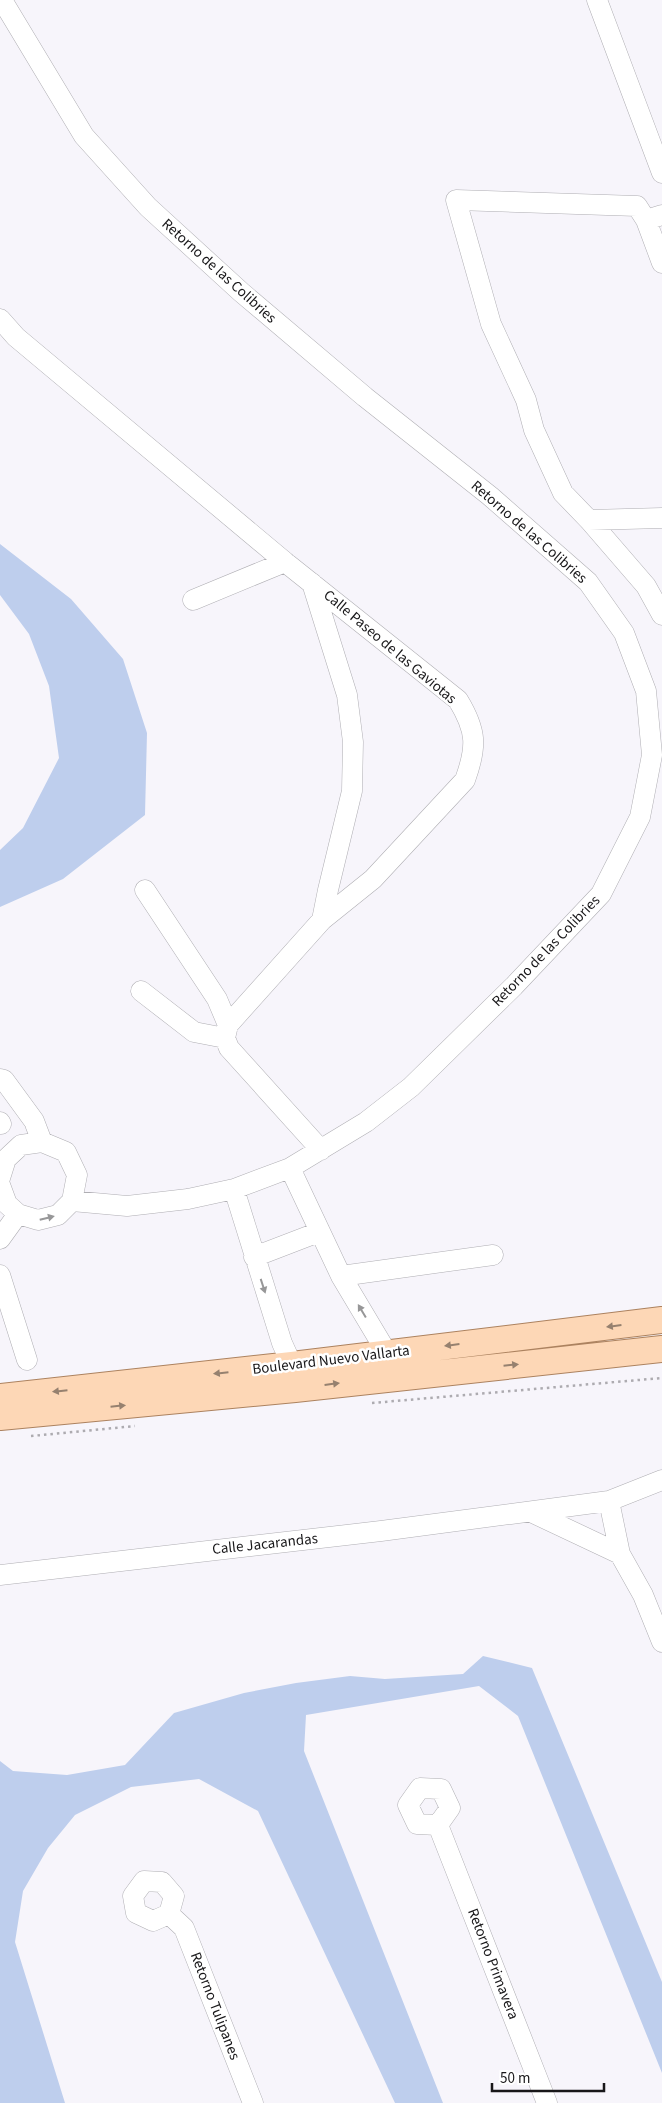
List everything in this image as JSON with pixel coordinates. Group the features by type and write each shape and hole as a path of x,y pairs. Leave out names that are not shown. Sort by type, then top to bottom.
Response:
{"main road":[{"name":"Boulevard Nuevo Vallarta","path":"0,1417 389,1365 662,1320"},
{"name":"Boulevard Nuevo Vallarta","path":"389,1365 662,1349"},
{"name":"Boulevard Nuevo Vallarta","path":"0,1397 293,1377"}],"street":[{"name":"Retorno de las Colibries","path":"2,0 17,28 84,136 148,207 241,292 365,397 490,496 588,582 624,633 646,691 652,755 640,817 600,894 514,986 411,1087 366,1122 290,1168 234,1189 188,1200 127,1206 72,1201"},
{"path":"597,0 662,173"},
{"path":"662,263 654,217 637,206 456,200 491,324 526,400 534,430 563,493 646,586 662,615"},
{"name":"Calle Paseo de las Gaviotas","path":"0,319 16,337 285,562 458,700 469,718 474,739 472,760 465,780 372,879 322,920 226,1031"},
{"path":"589,520 662,518"},
{"path":"193,600 285,562"},
{"name":"Calle Paseo de las Gaviotas","path":"312,583 347,695 353,742 352,791 322,920"},
{"path":"144,890 217,1000 229,1048 321,1150"},
{"path":"141,991 194,1032 226,1031"},
{"path":"0,1079 4,1080 34,1121 42,1142"},
{"path":"0,1178 3,1158 21,1145 42,1142 66,1152 78,1175 72,1201 58,1215 38,1220 8,1211"},
{"path":"290,1168 341,1276 389,1365"},
{"path":"0,1185 8,1211 0,1239"},
{"path":"234,1189 293,1377"},
{"path":"254,1257 319,1232"},
{"path":"341,1276 493,1255"},
{"path":"0,1274 27,1360"},
{"path":"662,1480 610,1501 620,1554 644,1595 662,1642"},
{"name":"Calle Jacarandas","path":"0,1575 610,1501"},
{"path":"531,1512 620,1554"},
{"name":"Retorno Primavera","path":"438,1825 547,2103"},
{"name":"Retorno Tulipanes","path":"169,1914 184,1928 253,2103"}],"path":[{"path":"370,1403 662,1378"},
{"path":"26,1435 35,1436 143,1426"}],"water":[{"path":"0,544 71,599 123,659 147,733 145,815 63,879 0,907 0,850 23,828 59,758 49,686 29,634 0,595"},
{"path":"483,1656 532,1668 662,1982 662,2073 518,1716 479,1686 306,1715 304,1751 443,2103 395,2103 258,1811 199,1779 131,1787 75,1815 48,1848 23,1891 15,1942 65,2103 0,2103 0,1761 13,1771 67,1775 125,1765 174,1713 244,1693 296,1683 350,1676 385,1679 463,1674"}]}
